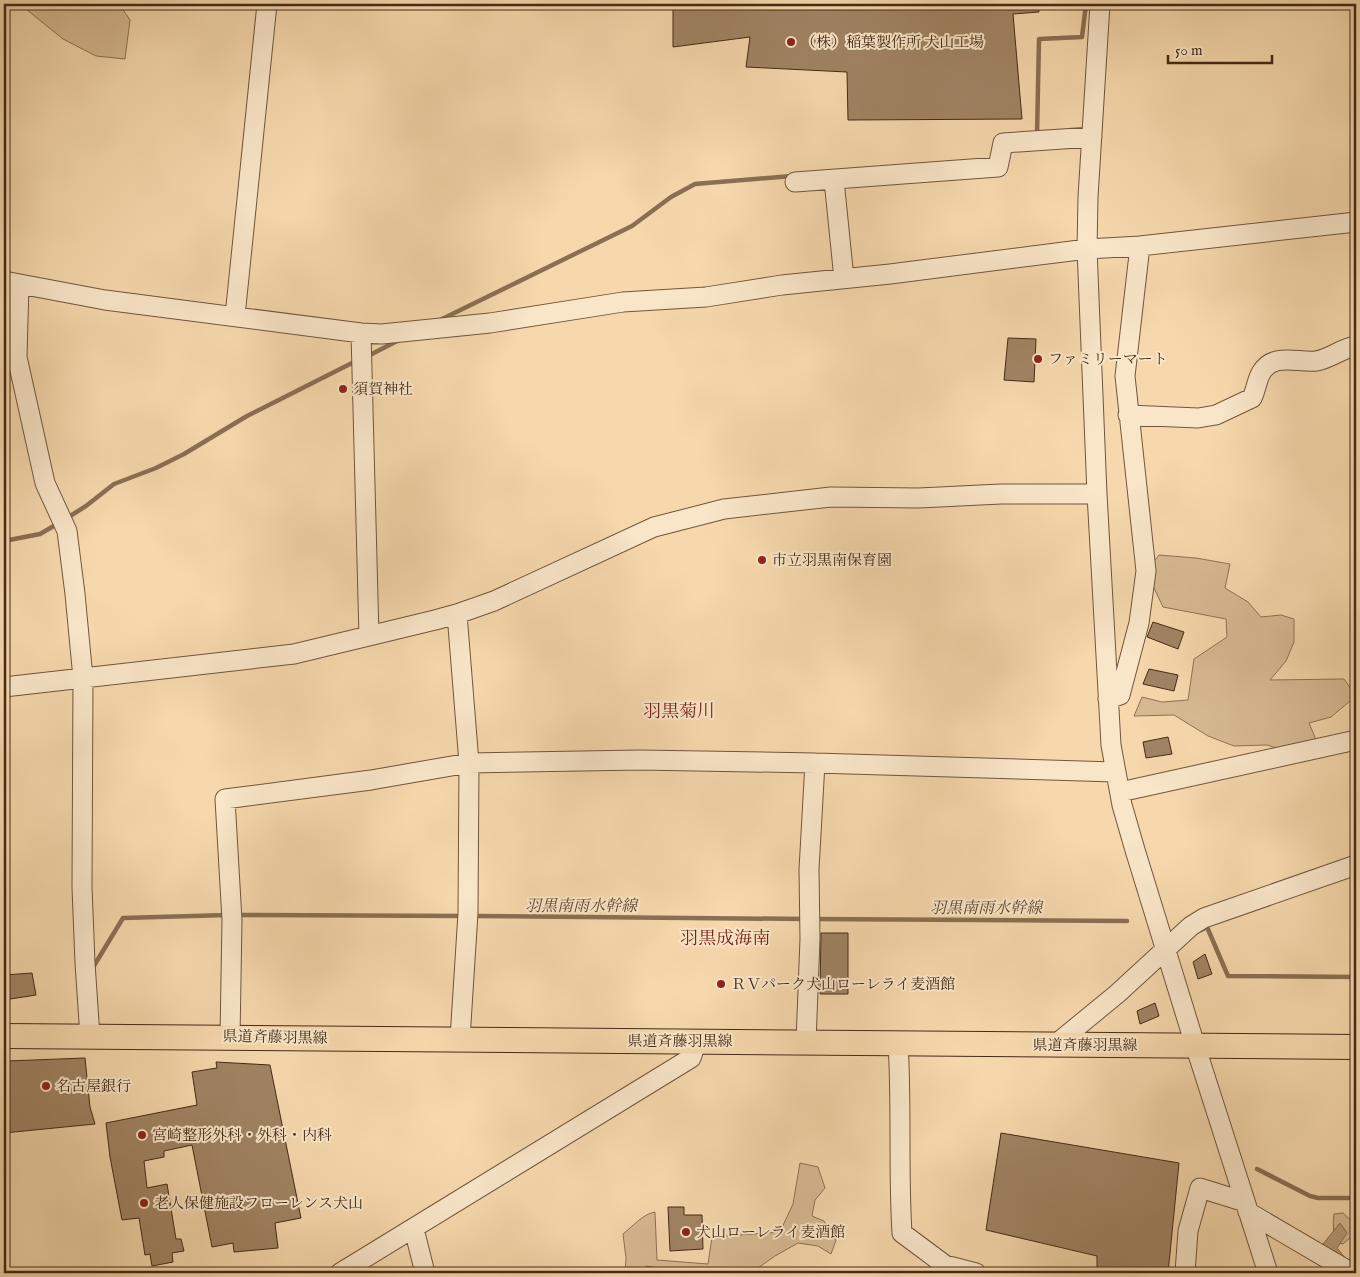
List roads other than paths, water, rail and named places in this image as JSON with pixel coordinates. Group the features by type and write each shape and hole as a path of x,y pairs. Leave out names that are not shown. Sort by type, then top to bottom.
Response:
{"main road":[{"name":"県道斉藤羽黒線","path":"4,1036 230,1036 460,1040 1356,1047"}],"street":[{"path":"235,316 267,4"},
{"path":"1100,4 1087,249 1110,745 1135,850 1194,1045 1268,1273"},
{"path":"795,182 998,167 1004,143 1092,137"},
{"path":"834,180 844,279"},
{"path":"90,1037 82,887 83,678 73,565 63,520 45,484 17,357 12,282 105,300 361,333 382,334 480,324 623,302 706,297 782,285 1087,249 1140,246 1356,222"},
{"path":"1108,699 1120,695 1139,623 1146,571 1125,376 1140,246"},
{"path":"361,333 369,636"},
{"path":"1128,415 1198,418 1216,415 1252,398 1261,373 1275,360 1317,361 1356,346"},
{"path":"4,687 294,654 369,636 457,614 494,601 654,527 724,509 831,497 919,498 1001,494 1097,494"},
{"path":"457,614 469,762 468,917 460,1040"},
{"path":"1120,792 1356,740"},
{"path":"230,1036 231,914 225,799 371,780 469,762 640,760 1115,772"},
{"path":"806,1042 809,919 808,869 815,763"},
{"path":"1056,1044 1117,994 1191,926 1204,918 1356,865"},
{"path":"348,1271 503,1172 691,1058 696,1042"},
{"path":"898,1043 901,1090 900,1197 902,1233 945,1265 976,1273"},
{"path":"1185,1273 1188,1231 1200,1188 1246,1207 1352,1273"},
{"path":"414,1229 425,1273"}],"waterway":[{"path":"1037,135 1039,39 1082,37 1086,4"},
{"path":"440,320 632,226 671,197 695,184 792,176"},
{"path":"366,357 399,340"},
{"path":"67,518 114,484 156,468 184,454 247,416 356,361"},
{"path":"4,541 40,534 59,523"},
{"name":"羽黒南雨水幹線","path":"92,969 123,918 228,915"},
{"name":"羽黒南雨水幹線","path":"236,915 463,916"},
{"name":"羽黒南雨水幹線","path":"473,916 805,919"},
{"name":"羽黒南雨水幹線","path":"813,919 1127,921"},
{"name":"羽黒南雨水幹線","path":"1201,930 1207,927 1228,976 1356,977"},
{"path":"1257,1169 1310,1196 1318,1198 1356,1198"}],"place":[{"name":"（株）稲葉製作所 犬山工場","path":"791,42"},
{"name":"ファミリーマート","path":"1038,359"},
{"name":"須賀神社","path":"343,389"},
{"name":"市立羽黒南保育園","path":"762,560"},
{"name":"ＲＶパーク犬山ローレライ麦酒館","path":"721,984"},
{"name":"名古屋銀行","path":"46,1086"},
{"name":"宮崎整形外科・外科・内科","path":"142,1135"},
{"name":"老人保健施設フローレンス犬山","path":"144,1203"},
{"name":"犬山ローレライ麦酒館","path":"686,1232"}],"district":[{"name":"羽黒菊川","path":"679,711"},
{"name":"羽黒成海南","path":"725,938"}]}
